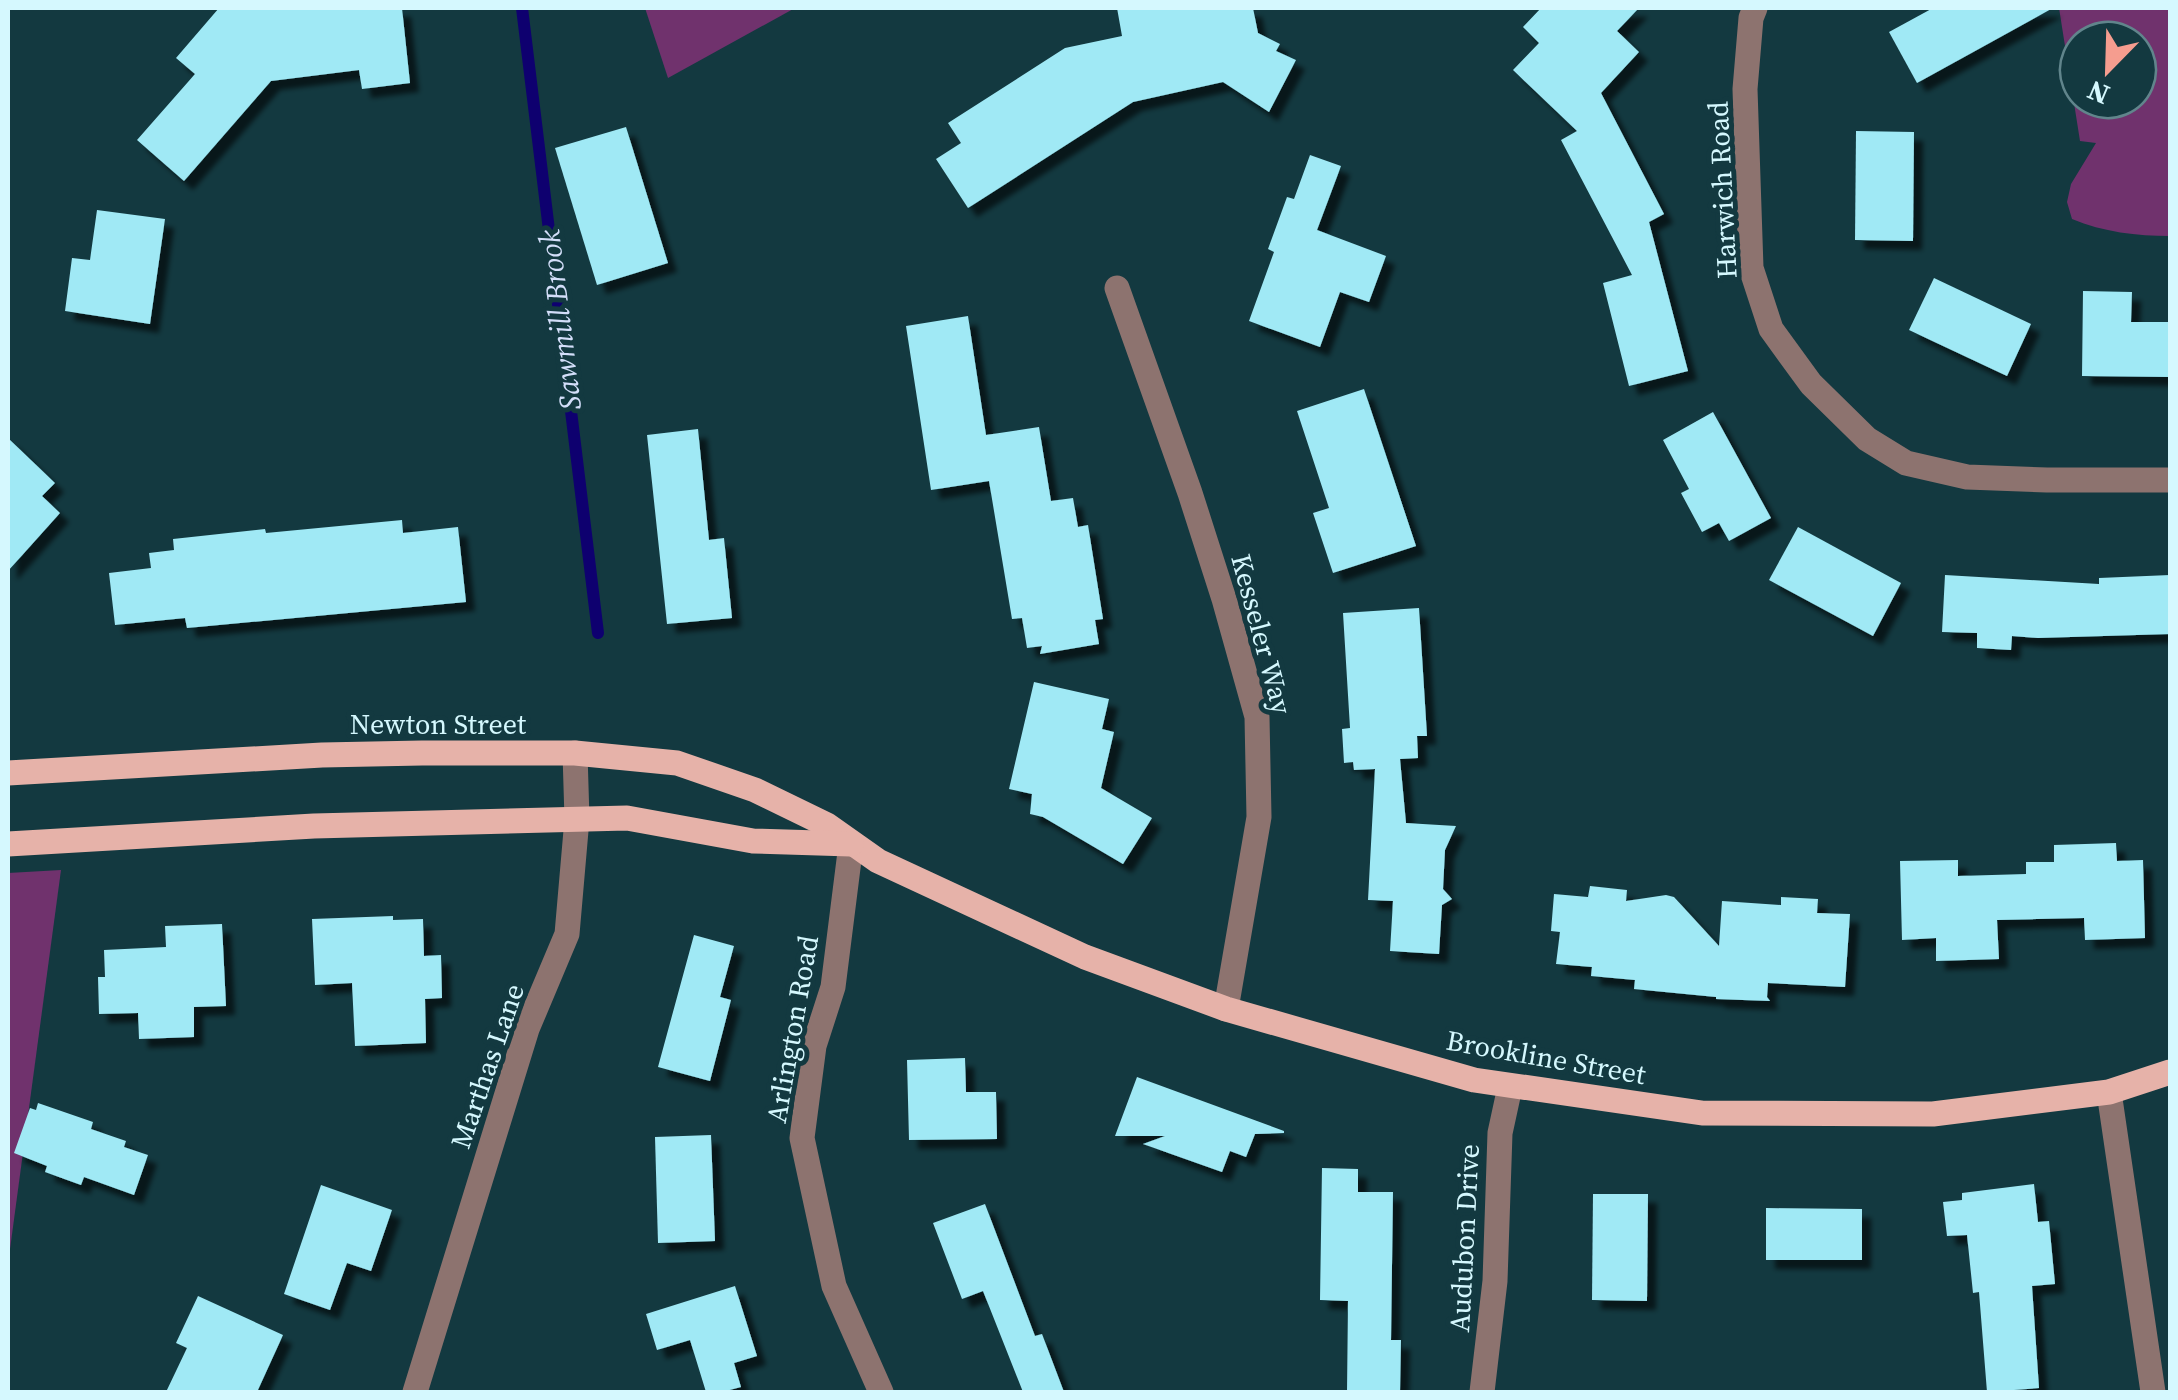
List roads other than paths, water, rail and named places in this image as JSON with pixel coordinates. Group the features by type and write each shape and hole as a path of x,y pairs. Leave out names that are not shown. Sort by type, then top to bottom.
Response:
{"main road":[{"name":"Newton Street","path":"8,773 322,755 575,754 678,763 756,790 827,826 878,861 938,890"},
{"name":"Newton Street","path":"8,844 314,826 627,818 752,841 850,844"},
{"name":"Brookline Street","path":"938,890 1086,958 1226,1009 1510,1087 1702,1113 1933,1114 2109,1092 2170,1072"}],"street":[{"name":"Harwich Road","path":"1755,8 1746,89 1751,268 1771,329 1811,384 1868,439 1906,464 1967,476 2170,480"},
{"name":"Kesseler Way","path":"1118,288 1190,493 1257,716 1259,817 1226,1009"},
{"name":"Marthas Lane","path":"415,1392 527,1029 567,934 578,819 575,754"},
{"name":"Arlington Road","path":"850,844 833,987 814,1046 802,1138 834,1286 881,1392"},
{"name":"Audubon Drive","path":"1482,1392 1496,1282 1500,1133 1510,1087"},
{"path":"2109,1092 2153,1392"}],"waterway":[{"name":"Sawmill Brook","path":"522,8 598,633"}]}
